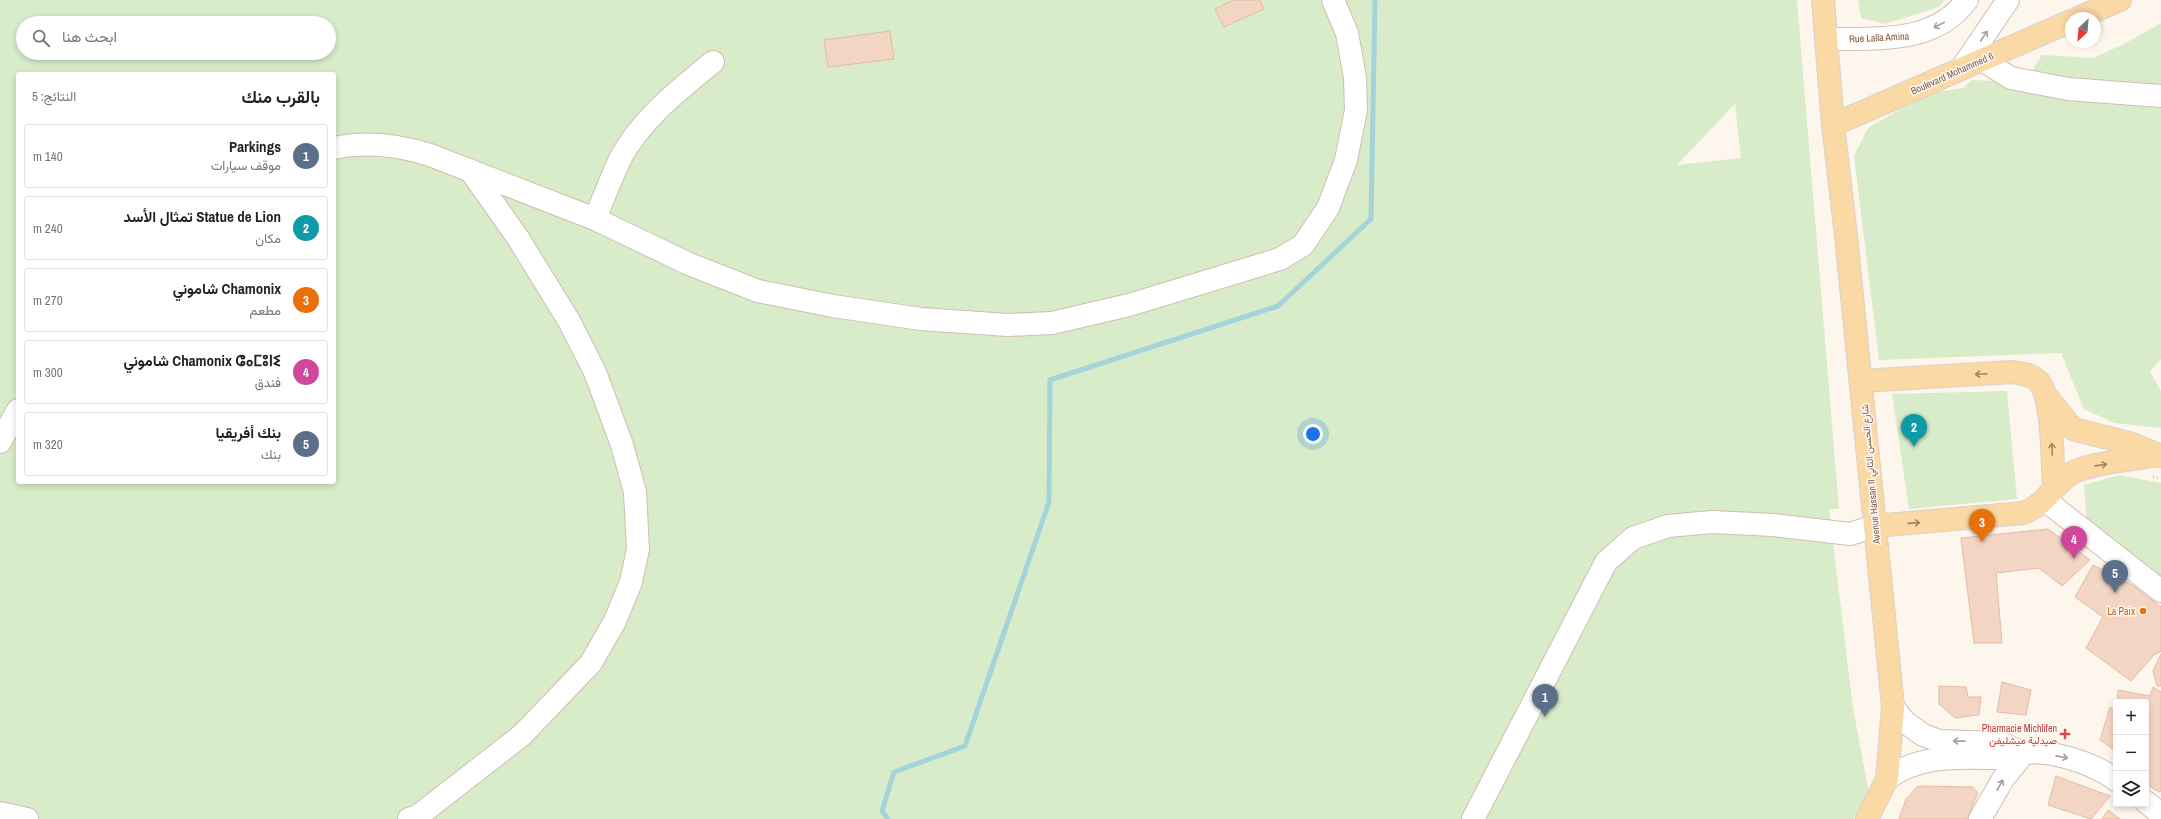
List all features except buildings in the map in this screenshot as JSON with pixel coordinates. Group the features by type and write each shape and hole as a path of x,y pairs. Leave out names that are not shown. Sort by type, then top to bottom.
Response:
{"main road":[{"name":"Avenue Hassan II شارع الحسن الثاني","path":"1823,0 1833,125 1861,380 1893,707 1886,780 1867,819"},
{"path":"2092,12 2120,0"},
{"name":"Boulevard Mohammed 6","path":"1833,125 2065,24"},
{"path":"1861,380 2013,372 2028,375 2037,380 2047,397 2073,429 2132,444 2158,456"},
{"path":"2047,397 2050,494"},
{"path":"1875,526 2023,513 2034,509 2072,473 2158,456"}],"street":[{"path":"336,148 381,144 408,148 470,170 596,219 689,264 758,291 833,306 921,319 1008,325 1052,323 1129,305 1280,259 1303,245 1328,208 1346,160 1356,110 1355,78 1347,33 1333,0"},
{"name":"Rue Lalla Amina","path":"1826,39 1917,34 1946,22 1968,0"},
{"path":"1962,68 2008,0"},
{"path":"1982,60 2011,78 2054,87 2161,96"},
{"path":"596,219 621,158 639,131 677,91 713,62"},
{"path":"409,819 418,816 522,735 591,663 615,621 628,589 638,549 635,492 622,445 595,372 569,320 518,238 470,170"},
{"path":"0,442 16,414"},
{"path":"2050,494 2161,591"},
{"path":"1473,819 1598,576 1606,562 1633,538 1668,526 1712,522 1773,525 1850,534 1875,526"},
{"path":"1893,707 1905,722 1923,734 1939,741 2000,743 2024,752 2067,758 2106,772 2113,778"},
{"path":"1886,780 1899,770 1927,760 2001,758 2024,752"},
{"path":"1980,819 2003,779 2024,752"},
{"path":"2149,804 2161,814"},
{"path":"0,813 27,819"}],"green space":[{"path":"0,0 1797,0 1839,509 1829,509 1853,708 1869,793 1854,819 0,819","holes":["1735,104 1741,158 1677,165"]},
{"path":"1858,0 1945,0 1939,7 1885,24 1861,18"},
{"path":"2161,23 2161,359 2150,371 2161,391 2161,428 2114,423 2084,409 2061,353 1879,360 1854,156 1868,128 1928,93 1963,88 1972,80 2021,82 2030,74 2042,55 2093,58 2126,43"},
{"path":"2007,391 2017,499 1909,509 1892,394"},
{"path":"2119,475 2161,483 2161,581 2087,527 2084,485"}],"waterway":[{"path":"888,819 882,811 894,772 965,746 1049,502 1050,380 1278,306 1371,219 1375,0"}],"place":[{"name":"Statue de Lion تمثال الأسد","path":"1914,447"},
{"name":"Chamonix شاموني","path":"1982,542"},
{"name":"Chamonix ⵛⴰⵎⵓⵏⵉ شاموني","path":"2074,559"},
{"name":"بنك أفريقيا","path":"2115,593"},
{"name":"La Paix","path":"2143,611"},
{"name":"Parkings","path":"1545,717"},
{"name":"Pharmacie Michlifen صيدلية ميشليفن","path":"2065,734"}]}
